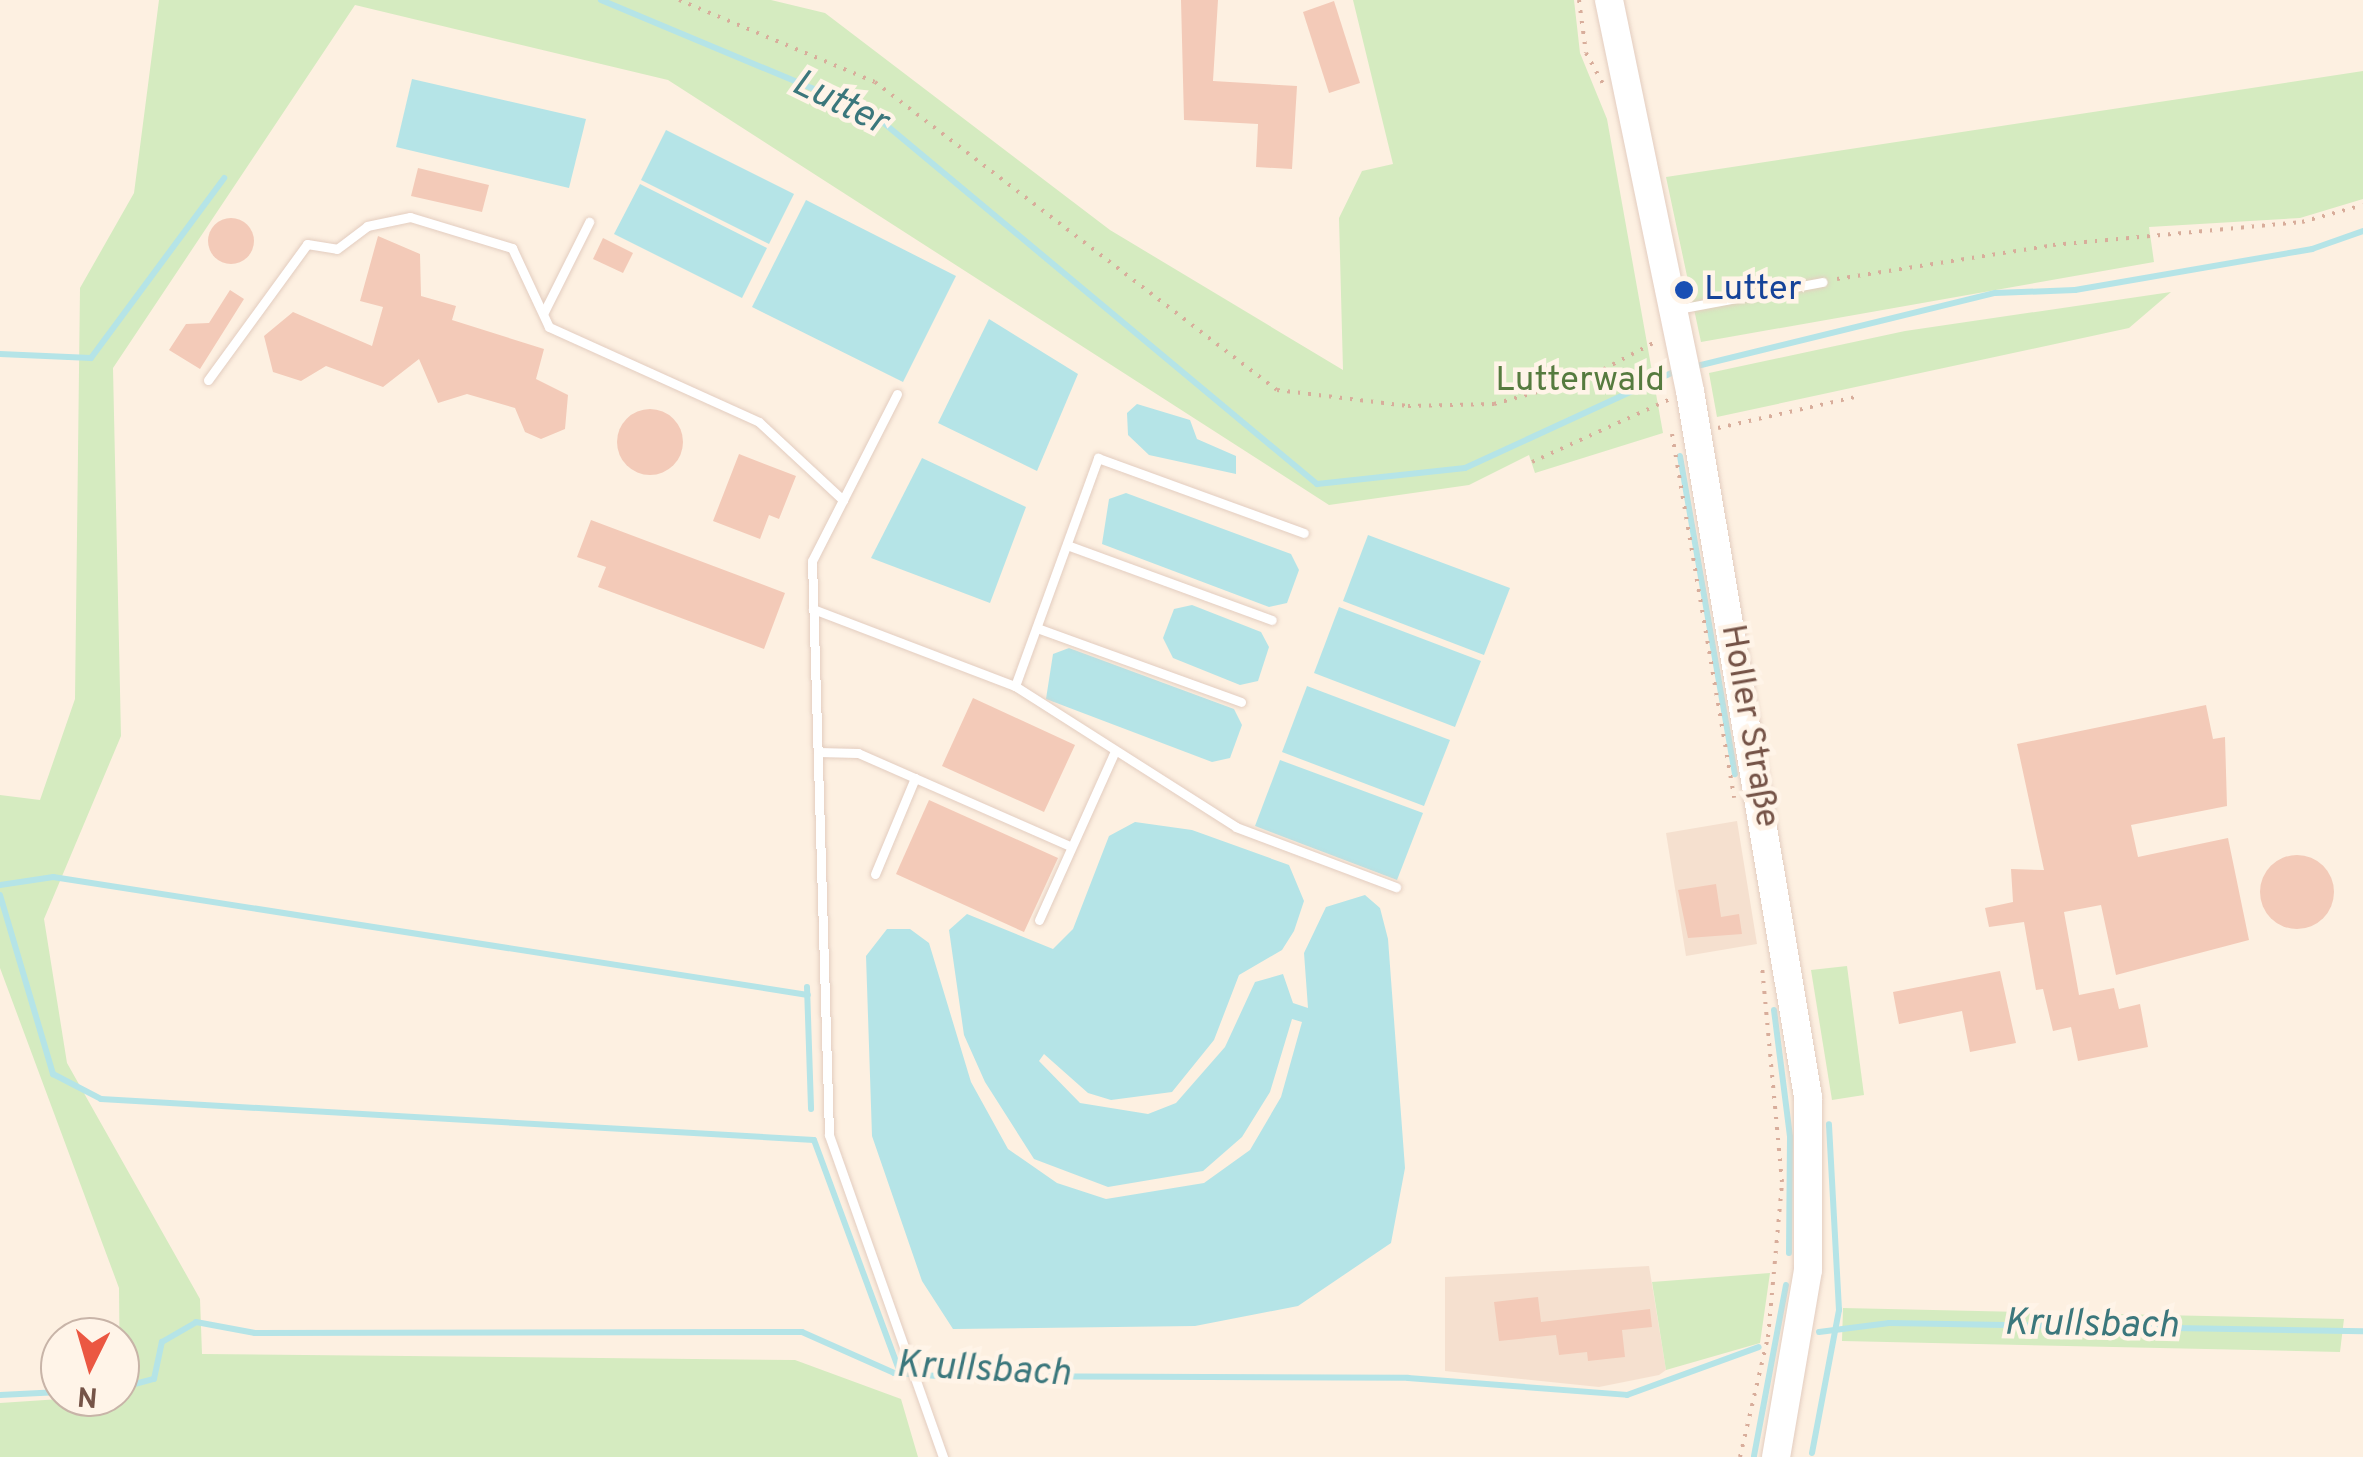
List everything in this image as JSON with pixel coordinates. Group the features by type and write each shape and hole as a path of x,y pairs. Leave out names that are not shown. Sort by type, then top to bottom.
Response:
{"street":[{"name":"Holler Straße","path":"1609,0 1675,309 1670,343 1676,398 1685,428 1808,1097 1808,1270 1776,1457"}],"lane":[{"path":"208,380 307,244 337,249 368,226 396,220 512,248 549,326 759,422 843,500"},
{"path":"544,312 589,222"},
{"path":"1675,309 1822,282"},
{"path":"898,394 812,562 829,1135 926,1388 943,1457"},
{"path":"1016,686 1098,458 1304,533"},
{"path":"1067,545 1272,620"},
{"path":"813,609 1016,686 1236,827 1396,887"},
{"path":"1037,628 1242,702"},
{"path":"1039,920 1116,751"},
{"path":"818,752 858,754 1070,846"},
{"path":"874,874 916,778"}],"path":[{"path":"679,0 875,82 1277,390 1392,405 1494,404 1585,379 1670,343"},
{"path":"1822,282 2053,244 2302,222 2363,204"},
{"path":"1744,814 1726,786 1685,428 1860,396"},
{"path":"1532,462 1676,398"},
{"path":"1740,1457 1768,1337 1782,1182 1763,958"}],"shaded area":[{"path":"1737,821 1757,944 1686,956 1666,833"},
{"path":"1649,1266 1666,1370 1659,1375 1599,1387 1445,1371 1445,1277"}],"green space":[{"name":"Lutterwald","path":"159,0 771,0 825,13 1110,230 1343,370 1339,218 1362,171 1393,164 1353,0 1574,0 1580,53 1607,119 1663,433 1535,473 1529,455 1469,485 1329,505 668,80 355,5 113,368 121,736 44,919 67,1063 200,1299 202,1354 795,1360 901,1399 918,1457 0,1457 0,1403 40,1400 40,1417 140,1417 140,1317 119,1317 119,1288 0,968 0,795 40,800 75,699 80,288 134,193"},
{"path":"2363,71 2363,199 2300,218 2149,227 2154,262 1701,342 1666,177"},
{"path":"2171,292 2129,328 1717,417 1709,373 1905,331"},
{"path":"1847,966 1864,1095 1832,1100 1811,970"},
{"path":"1770,1273 1760,1343 1666,1370 1652,1282"},
{"path":"1843,1308 2344,1319 2340,1352 1842,1341"}],"water":[{"path":"412,79 586,119 569,188 396,147"},
{"path":"666,130 794,194 769,244 641,180"},
{"path":"640,184 767,248 742,298 614,234"},
{"path":"806,200 956,276 903,382 752,307"},
{"path":"989,319 1078,374 1037,471 938,423"},
{"path":"1137,404 1190,420 1197,439 1236,456 1236,474 1149,455 1128,435 1127,413"},
{"path":"922,458 1026,507 990,603 871,558"},
{"path":"1126,493 1291,554 1299,570 1287,603 1269,607 1102,544 1109,499"},
{"path":"1368,535 1510,588 1484,655 1343,601"},
{"path":"1192,605 1261,632 1269,647 1258,681 1240,685 1173,658 1163,638 1174,609"},
{"path":"1339,607 1481,661 1455,727 1314,673"},
{"path":"1069,648 1234,709 1242,725 1230,758 1212,762 1046,699 1053,654"},
{"path":"1307,686 1450,740 1424,806 1282,752"},
{"path":"1280,760 1423,813 1397,880 1255,826"},
{"path":"1135,822 1192,830 1289,865 1304,901 1294,931 1282,950 1239,975 1214,1040 1172,1092 1111,1100 1088,1093 1044,1054 1039,1061 1080,1103 1148,1114 1176,1103 1225,1047 1255,982 1283,974 1293,1003 1308,1008 1304,953 1326,907 1365,895 1380,908 1388,939 1405,1168 1391,1243 1298,1306 1195,1326 953,1329 922,1281 872,1136 866,956 887,929 910,929 929,943 971,1082 1008,1149 1057,1183 1106,1199 1204,1183 1250,1150 1281,1097 1302,1022 1292,1019 1270,1092 1242,1137 1203,1171 1108,1187 1034,1159 985,1082 964,1035 949,930 967,914 1053,949 1073,929 1109,836"}],"building":[{"path":"1181,0 1218,0 1213,81 1297,86 1292,169 1256,167 1258,124 1184,120"},
{"path":"1334,1 1360,83 1329,93 1303,12"},
{"path":"418,168 489,185 482,212 411,196"},
{"path":"231,218 247,225 254,241 247,257 231,264 215,257 208,241 215,225"},
{"path":"378,236 420,254 421,296 456,306 452,320 544,349 536,379 568,395 565,429 541,439 525,432 515,408 467,394 438,403 419,359 383,387 326,366 301,381 273,372 264,336 293,312 372,346 383,307 360,301"},
{"path":"603,238 633,253 623,273 593,259"},
{"path":"230,290 244,299 200,369 169,350 186,324 209,323"},
{"path":"650,409 674,418 683,442 674,466 650,475 626,466 617,442 626,418"},
{"path":"739,454 796,476 779,519 769,515 760,539 713,521"},
{"path":"591,520 785,593 764,649 598,587 606,567 577,557"},
{"path":"973,698 1075,745 1044,812 942,766"},
{"path":"2206,705 2213,739 2225,737 2227,806 2131,825 2138,857 2228,838 2249,940 2116,975 2101,905 2064,912 2079,995 2114,988 2119,1009 2140,1004 2148,1047 2078,1061 2071,1027 2053,1031 2043,989 2036,990 2024,922 1989,927 1985,908 2013,902 2011,869 2044,870 2017,744"},
{"path":"929,800 1058,858 1024,932 896,874"},
{"path":"2297,855 2323,866 2334,892 2323,918 2297,929 2271,918 2260,892 2271,866"},
{"path":"1716,884 1721,917 1739,914 1742,934 1688,938 1678,890"},
{"path":"2000,971 2016,1043 1970,1052 1962,1011 1899,1024 1893,992"},
{"path":"1538,1297 1541,1322 1650,1309 1652,1327 1622,1330 1625,1357 1588,1361 1587,1352 1559,1355 1556,1335 1499,1341 1494,1302"}],"waterway":[{"name":"Lutter","path":"601,0 873,114 1317,484 1465,468 1676,371"},
{"path":"0,354 91,358 224,178"},
{"name":"Lutter","path":"1693,367 1995,293 2075,290 2312,249 2363,231"},
{"path":"1680,456 1735,774"},
{"path":"0,885 53,877 808,995"},
{"path":"0,895 53,1074 101,1099 814,1140 900,1372"},
{"path":"807,987 811,1109"},
{"path":"1774,1010 1790,1137 1789,1253"},
{"path":"1812,1453 1839,1310 1829,1124"},
{"path":"1754,1456 1786,1285"},
{"name":"Krullsbach","path":"140,1383 154,1379 162,1342 196,1322 255,1333 802,1332 894,1373 1408,1378 1627,1395 1759,1347"},
{"name":"Krullsbach","path":"1819,1332 1889,1323 2363,1331"},
{"name":"Krullsbach","path":"0,1395 40,1393"}],"place":[{"name":"Lutter","path":"1684,290"}]}
